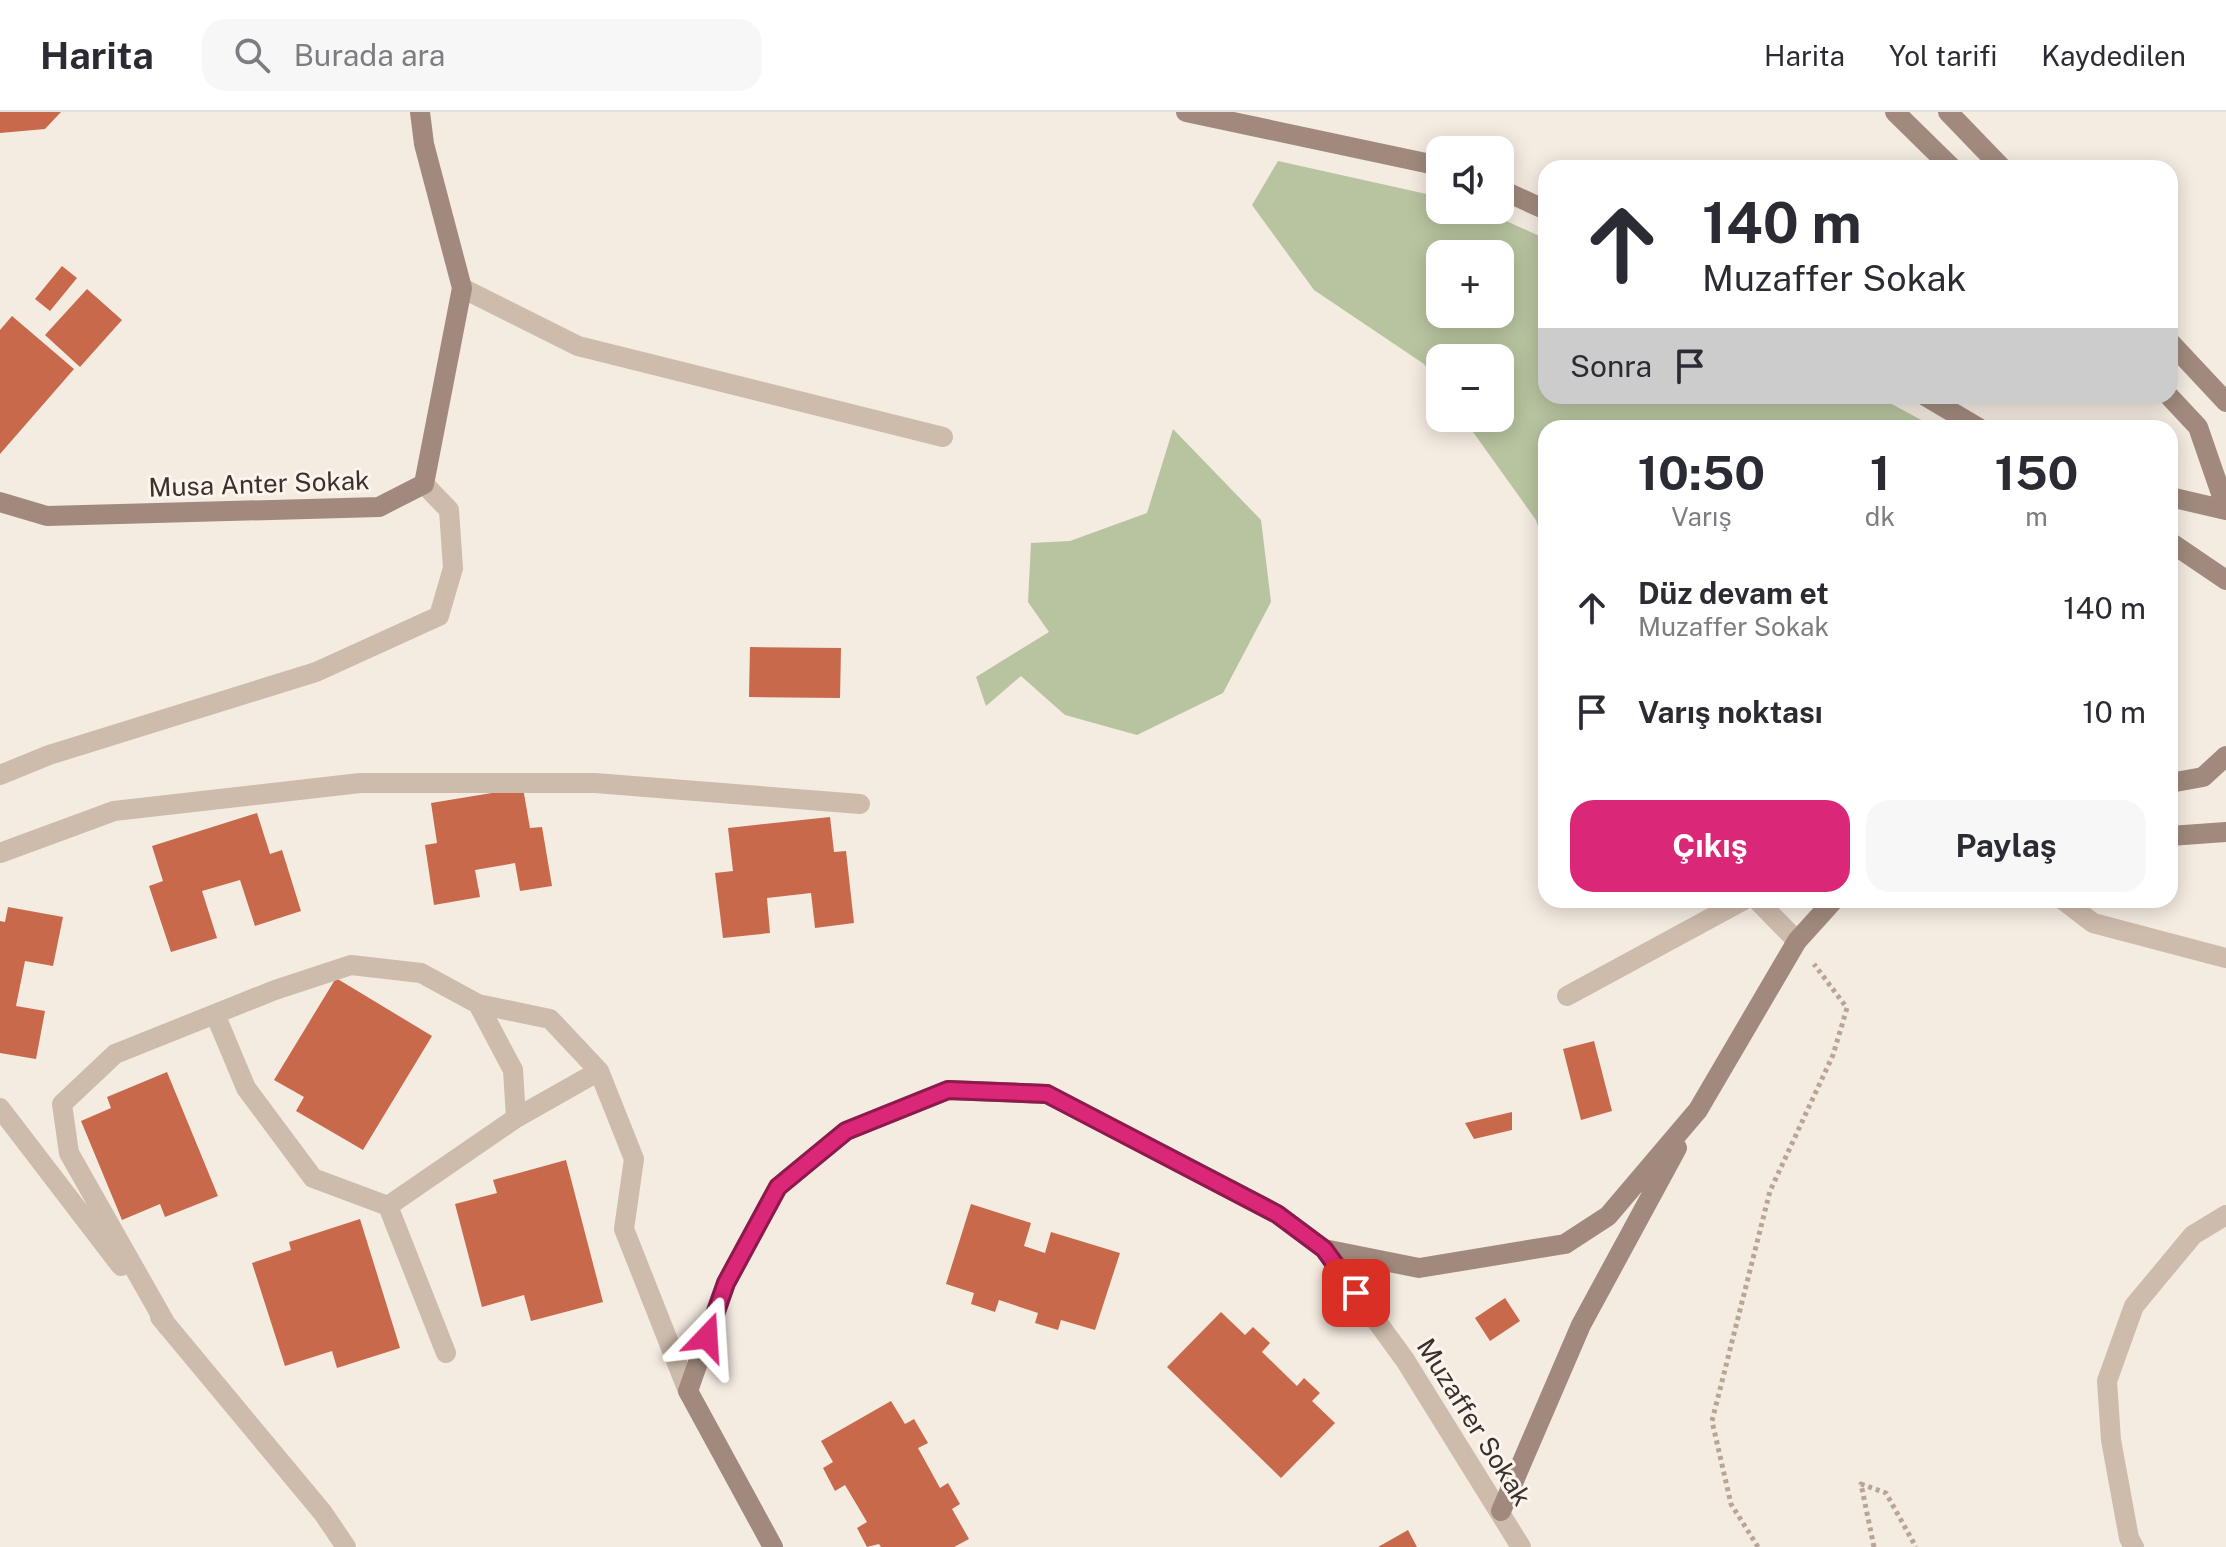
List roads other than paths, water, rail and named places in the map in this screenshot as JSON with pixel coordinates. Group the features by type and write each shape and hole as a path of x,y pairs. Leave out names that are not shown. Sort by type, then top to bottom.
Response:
{"street":[{"path":"0,775 49,755 316,672 439,616 453,568 449,510 424,484 462,288 424,144 420,112"},
{"path":"1186,112 1426,163"},
{"path":"1895,112 1944,160"},
{"path":"1948,112 1994,160"},
{"path":"1514,195 1538,206"},
{"path":"462,288 578,346 943,437"},
{"path":"2178,351 2226,402"},
{"path":"1938,404 1966,420"},
{"path":"1958,404 1985,420"},
{"path":"2176,404 2198,427 2226,509"},
{"name":"Musa Anter Sokak","path":"0,502 47,516 379,507 424,484"},
{"path":"2178,499 2226,509"},
{"path":"2178,547 2226,580"},
{"path":"2178,782 2203,777 2226,756"},
{"path":"0,853 114,811 360,783 595,783 860,804"},
{"path":"2178,835 2226,832"},
{"path":"1567,996 1729,908"},
{"path":"1765,908 1797,941"},
{"path":"1501,1511 1581,1325 1698,1110 1797,941 1827,908"},
{"path":"2073,908 2093,923 2226,958"},
{"path":"167,1326 69,1153 62,1104 115,1054 351,965 421,973 478,1004 550,1019 599,1071 634,1159 624,1229 688,1391 773,1547"},
{"path":"478,1004 513,1070 516,1118"},
{"path":"215,1014 246,1088 313,1178 388,1206 446,1353"},
{"path":"388,1206 516,1118 599,1071"},
{"path":"688,1391 726,1283 778,1187 846,1131 948,1090 1047,1094 1277,1214 1324,1249 1419,1268 1565,1244 1608,1216 1698,1110"},
{"path":"0,1108 167,1326 323,1513 346,1547"},
{"path":"2134,1547 2129,1538 2111,1440 2107,1381 2134,1306 2193,1235 2226,1215"},
{"name":"Muzaffer Sokak","path":"1324,1249 1405,1360 1521,1547"}]}
